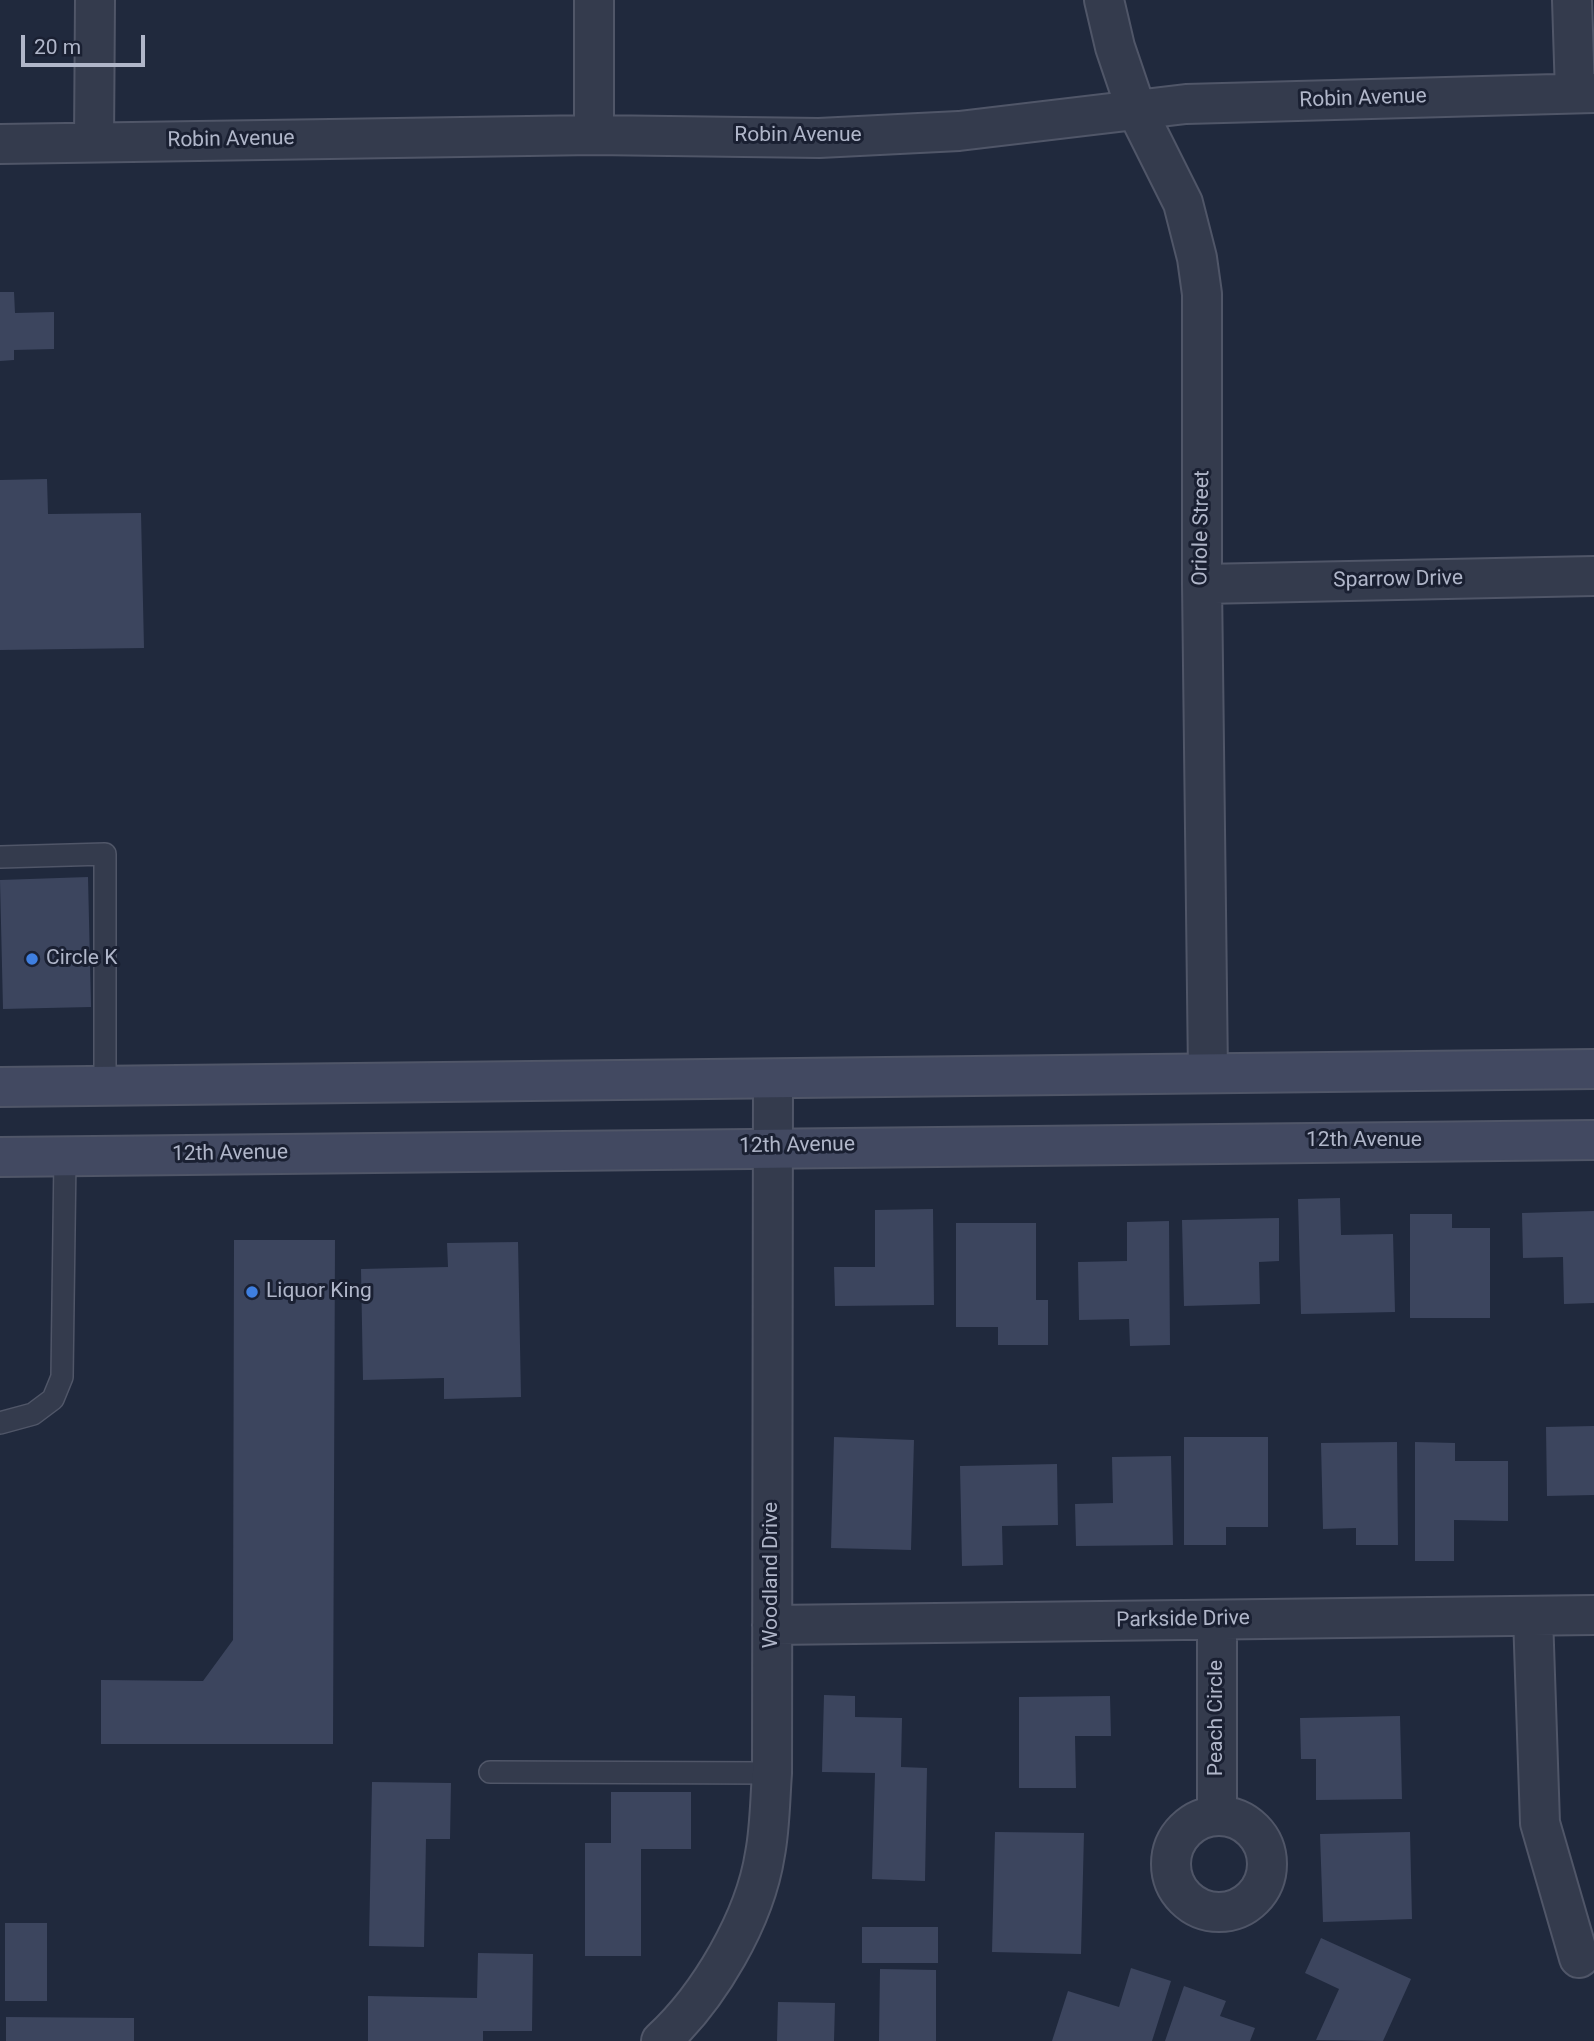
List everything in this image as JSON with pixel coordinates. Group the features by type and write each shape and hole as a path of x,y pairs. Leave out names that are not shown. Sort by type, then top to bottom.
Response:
{"street":[{"path":"94,142 95,0"},
{"path":"594,0 594,135"},
{"name":"Oriole Street","path":"1104,0 1115,47 1136,110 1183,204 1198,258 1204,337 1202,584 1208,1073"},
{"path":"1572,0 1584,93"},
{"name":"Robin Avenue","path":"0,144 594,135 819,138 959,131 1186,104 1584,93"},
{"name":"Sparrow Drive","path":"1202,584 1594,576"},
{"path":"0,1087 1594,1069"},
{"name":"Woodland Drive","path":"661,2041 719,1971 747,1913 765,1856 772,1773 773,1079"},
{"name":"12th Avenue","path":"0,1157 1594,1140"},
{"name":"Parkside Drive","path":"772,1625 1594,1615"},
{"path":"1533,1616 1540,1823 1580,1958"},
{"name":"Peach Circle","path":"1217,1620 1217,1816"}],"lane":[{"path":"0,857 105,854 105,1086"},
{"path":"0,1423 33,1414 53,1399 62,1377 65,1157"},
{"path":"490,1772 772,1773"}],"building":[{"path":"0,292 14,292 15,313 54,312 54,349 14,350 14,360 0,361"},
{"path":"47,479 48,514 141,513 144,648 0,650 0,480"},
{"path":"88,877 91,1007 3,1009 0,880"},
{"path":"1340,1198 1341,1235 1393,1234 1395,1312 1301,1314 1298,1199"},
{"path":"933,1209 934,1305 835,1306 834,1267 875,1267 875,1210"},
{"path":"1594,1211 1594,1303 1564,1304 1563,1257 1523,1258 1522,1213"},
{"path":"1410,1214 1452,1214 1452,1228 1490,1228 1490,1318 1410,1318"},
{"path":"1279,1218 1279,1261 1259,1262 1260,1304 1184,1306 1182,1220"},
{"path":"1169,1221 1170,1345 1130,1346 1129,1319 1079,1320 1078,1262 1127,1261 1127,1222"},
{"path":"956,1223 1036,1223 1036,1300 1048,1300 1048,1345 998,1345 998,1327 956,1327"},
{"path":"234,1240 335,1240 333,1744 101,1744 101,1680 203,1681 233,1640"},
{"path":"518,1242 521,1397 444,1399 444,1378 363,1380 361,1269 448,1267 447,1243"},
{"path":"1594,1426 1594,1495 1547,1496 1546,1427"},
{"path":"834,1437 914,1440 911,1550 831,1548"},
{"path":"1184,1437 1268,1437 1268,1527 1226,1527 1226,1545 1184,1545"},
{"path":"1397,1442 1398,1545 1356,1545 1356,1528 1323,1529 1321,1443"},
{"path":"1415,1442 1455,1443 1455,1461 1508,1461 1508,1521 1454,1520 1454,1561 1415,1561"},
{"path":"1171,1456 1173,1545 1076,1546 1075,1504 1113,1503 1112,1457"},
{"path":"1057,1464 1058,1525 1002,1526 1003,1565 962,1566 960,1466"},
{"path":"824,1695 855,1696 855,1717 902,1718 901,1767 927,1768 925,1881 872,1879 875,1773 822,1772"},
{"path":"1110,1696 1111,1736 1075,1736 1076,1788 1019,1788 1019,1697"},
{"path":"1400,1716 1402,1799 1316,1800 1316,1759 1301,1759 1300,1718"},
{"path":"372,1782 451,1783 450,1839 426,1839 424,1947 369,1946"},
{"path":"611,1792 691,1792 691,1849 641,1849 641,1956 585,1956 585,1843 611,1843"},
{"path":"995,1832 1084,1833 1081,1954 992,1952"},
{"path":"1410,1832 1412,1919 1323,1922 1320,1834"},
{"path":"5,1923 47,1923 47,2001 5,2001"},
{"path":"862,1927 938,1927 938,1963 862,1963"},
{"path":"1321,1938 1411,1979 1383,2041 1316,2040 1339,1989 1305,1973"},
{"path":"478,1953 533,1954 532,2031 483,2031 483,2041 368,2041 368,1996 477,1998"},
{"path":"1131,1968 1171,1981 1152,2041 1052,2041 1068,1991 1119,2007"},
{"path":"880,1969 936,1970 936,2041 879,2041"},
{"path":"1184,1986 1226,2001 1220,2016 1255,2028 1250,2041 1165,2041"},
{"path":"778,2002 835,2003 834,2041 777,2041"},
{"path":"6,2017 134,2018 134,2041 6,2041"}],"place":[{"name":"Circle K","path":"32,959"},
{"name":"Liquor King","path":"252,1292"}]}
